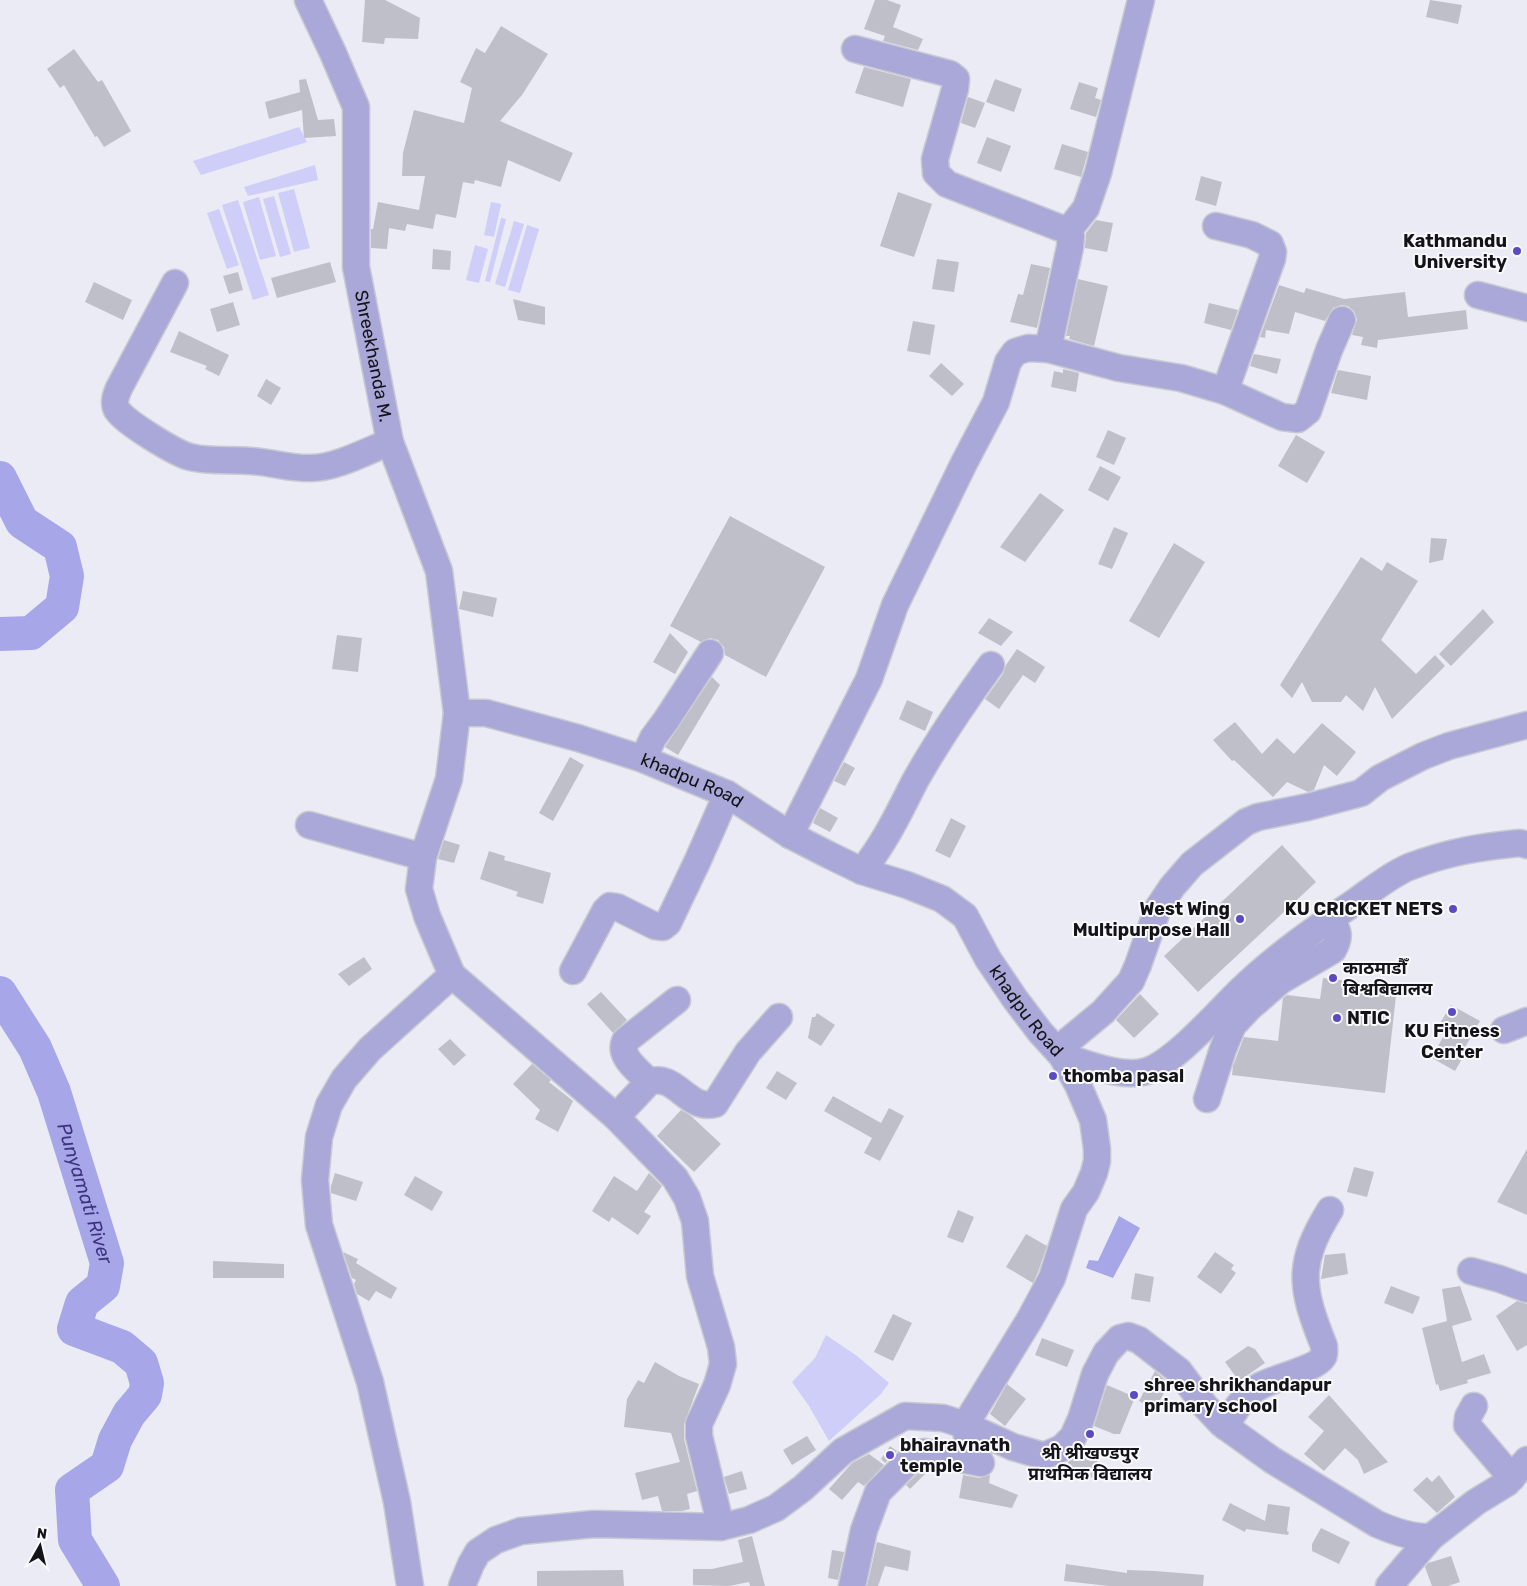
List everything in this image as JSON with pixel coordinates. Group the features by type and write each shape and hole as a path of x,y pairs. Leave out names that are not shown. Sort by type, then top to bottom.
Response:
{"street":[{"name":"Shreekhanda M.","path":"308,0 356,107 356,266 390,442 439,571 457,713 449,779 423,857 419,889 427,916 452,975"},
{"path":"1068,231 1086,208 1098,173 1141,0"},
{"path":"855,49 950,74 956,79 956,89 935,159 936,173 947,184 1068,231 1071,236 1070,248 1048,349"},
{"path":"1216,226 1252,235 1270,244 1273,252 1225,391"},
{"path":"176,283 119,388 115,400 116,409 128,420 154,438 189,456 312,468 334,464 390,442"},
{"path":"1478,295 1527,308"},
{"path":"790,835 869,679 895,605 996,402 1008,362 1015,352 1028,348 1048,349 1119,368 1181,378 1225,391 1282,418 1298,419 1308,410 1329,350 1342,320"},
{"path":"643,759 653,738 710,653"},
{"path":"862,871 876,854 895,822 949,724 991,665"},
{"name":"khadpu Road","path":"457,713 486,713 578,738 643,759 726,794 790,835 862,871 907,885 942,899 965,916 988,959 1015,999 1059,1053 1078,1085 1093,1120 1097,1149 1094,1173 1086,1192 1074,1209 1058,1261 1047,1288 965,1425"},
{"path":"1525,843 1466,850 1407,868 1385,881 1286,951 1250,982 1184,1045 1148,1071 1131,1074 1117,1072 1059,1053 1103,1012 1131,982 1158,908 1172,887 1192,864 1246,822 1258,817 1361,793 1380,778 1423,756 1449,746 1527,726"},
{"path":"573,971 605,911 610,906 617,907 655,926 663,927 668,922 698,860 726,794"},
{"path":"309,825 423,857"},
{"path":"1207,1099 1223,1049 1233,1026 1249,1008 1280,981 1334,950 1338,942 1338,931 1331,918"},
{"path":"410,1586 397,1502 370,1382 319,1225 315,1180 319,1138 329,1105 344,1078 370,1049 452,975 616,1117 675,1178 687,1198 695,1220 700,1276 721,1347 723,1364 717,1385 699,1424 699,1436 721,1527"},
{"path":"649,1082 624,1055 623,1047 625,1041 677,1000"},
{"path":"616,1117 649,1082 656,1079 665,1080 700,1105 715,1104 748,1052 779,1017"},
{"path":"1226,1427 1237,1406 1253,1391 1275,1379 1320,1362 1324,1356 1324,1346 1306,1292 1305,1274 1312,1242 1330,1210"},
{"path":"1471,1271 1527,1289"},
{"path":"462,1586 478,1552 496,1540 521,1531 594,1524 721,1527 749,1520 776,1508 803,1488 843,1451 905,1416 943,1418 965,1425 1013,1447 1044,1456 1062,1448 1073,1437 1082,1419 1095,1374 1106,1352 1120,1338 1128,1336 1139,1340 1179,1371 1205,1406 1226,1427 1272,1460 1389,1530 1421,1538 1430,1537"},
{"path":"1389,1586 1430,1537 1476,1502 1518,1477 1467,1425 1468,1417 1474,1406"},
{"path":"852,1586 864,1530 878,1492 912,1458 924,1452 981,1463 968,1443 965,1425"}],"shaded area":[{"path":"299,127 307,142 201,175 193,161"},
{"path":"315,165 318,180 248,196 244,187"},
{"path":"294,189 310,248 294,252 278,193"},
{"path":"274,196 291,254 280,257 263,199"},
{"path":"259,197 276,256 260,260 243,202"},
{"path":"238,200 269,295 253,300 222,205"},
{"path":"491,202 501,204 494,237 484,235"},
{"path":"219,209 239,265 227,269 207,213"},
{"path":"501,218 506,219 490,282 485,281"},
{"path":"514,221 524,224 505,287 495,284"},
{"path":"527,225 539,229 520,293 508,290"},
{"path":"475,245 488,249 479,283 466,280"},
{"path":"1119,1216 1140,1228 1113,1278 1086,1268 1089,1260 1098,1261"},
{"path":"826,1335 857,1356 889,1383 880,1395 829,1441 809,1406 792,1382 815,1358"}],"building":[{"path":"365,0 385,0 420,18 418,39 385,38 384,44 362,42"},
{"path":"875,0 887,0 901,5 893,27 923,39 918,50 883,41 885,36 864,29"},
{"path":"1430,0 1462,5 1458,24 1426,17"},
{"path":"501,26 548,54 522,95 500,121 573,153 560,182 508,160 501,187 475,180 474,184 463,182 456,218 436,214 433,229 407,224 405,231 389,228 387,249 371,248 371,229 373,229 378,202 419,210 425,176 402,176 403,153 414,110 464,123 472,88 460,82 476,48 485,53"},
{"path":"74,49 98,82 102,80 131,131 104,147 97,136 95,137 64,85 60,88 47,69"},
{"path":"864,67 911,79 903,107 855,93"},
{"path":"306,79 318,120 334,119 336,136 304,138 302,110 269,119 265,102 300,92 299,80"},
{"path":"995,79 1022,89 1014,112 986,102"},
{"path":"1079,82 1098,88 1095,98 1101,100 1096,117 1070,109"},
{"path":"968,97 985,103 975,128 961,123"},
{"path":"987,137 1011,146 1001,172 977,163"},
{"path":"1062,144 1088,152 1081,177 1054,169"},
{"path":"1201,176 1222,182 1216,206 1195,200"},
{"path":"898,192 932,204 914,257 880,246"},
{"path":"1096,220 1113,223 1107,252 1085,248 1086,233"},
{"path":"433,249 451,251 450,270 432,269"},
{"path":"937,259 959,262 954,292 932,289"},
{"path":"330,262 336,282 277,298 271,278"},
{"path":"1031,264 1050,268 1037,328 1010,322 1018,294 1023,295"},
{"path":"238,272 243,290 229,294 223,276"},
{"path":"1078,279 1108,286 1094,346 1069,339 1070,336 1066,336"},
{"path":"94,282 132,300 123,320 85,302"},
{"path":"1279,285 1304,293 1306,288 1344,299 1405,292 1408,317 1466,310 1468,329 1378,340 1377,348 1361,345 1363,337 1352,335 1357,319 1354,311 1348,306 1341,305 1333,308 1325,321 1295,312 1289,334 1266,330 1265,338 1260,337"},
{"path":"513,299 545,307 545,325 518,320"},
{"path":"233,302 240,325 217,332 210,309"},
{"path":"1209,303 1238,310 1231,330 1204,323"},
{"path":"913,321 935,325 930,355 907,351"},
{"path":"179,331 229,355 219,376 205,369 207,366 170,352"},
{"path":"1254,354 1281,359 1277,374 1250,366"},
{"path":"941,363 964,384 952,396 929,376"},
{"path":"1063,369 1079,373 1076,392 1051,387 1054,371 1063,373"},
{"path":"1338,370 1371,376 1367,400 1331,393"},
{"path":"266,379 281,388 271,405 257,396"},
{"path":"1108,430 1126,438 1114,465 1096,457"},
{"path":"1296,435 1325,452 1307,483 1278,466"},
{"path":"1100,466 1121,477 1108,501 1088,490"},
{"path":"1040,493 1064,510 1025,562 1000,547"},
{"path":"730,516 825,567 766,677 725,655 724,647 718,640 710,638 701,642 670,626"},
{"path":"1114,527 1128,533 1112,569 1098,564"},
{"path":"1431,538 1447,539 1443,560 1429,563"},
{"path":"1174,543 1205,562 1159,638 1129,621"},
{"path":"1361,557 1382,571 1387,562 1418,581 1381,640 1416,674 1435,655 1445,666 1392,719 1375,687 1363,711 1346,695 1341,702 1312,702 1302,682 1292,698 1280,685"},
{"path":"463,591 497,598 493,617 459,609"},
{"path":"1483,609 1494,622 1451,666 1439,654"},
{"path":"989,618 1013,632 1001,646 978,633"},
{"path":"670,633 688,652 675,674 653,662"},
{"path":"337,635 362,638 358,672 332,669"},
{"path":"1017,649 1045,667 1035,683 1023,675 999,709 985,699 1003,674 1006,665"},
{"path":"712,677 720,685 678,755 665,747"},
{"path":"907,700 933,712 925,731 899,719"},
{"path":"1235,722 1262,754 1277,738 1294,754 1322,723 1356,752 1337,776 1324,765 1314,790 1308,792 1287,782 1273,797 1234,760 1232,761 1213,740"},
{"path":"570,757 584,765 553,821 539,813"},
{"path":"844,762 855,768 845,786 834,781"},
{"path":"820,808 838,818 830,832 813,823"},
{"path":"951,818 966,826 950,858 935,851"},
{"path":"444,840 460,845 454,863 438,859"},
{"name":"West Wing Multipurpose Hall","path":"1282,845 1316,882 1198,992 1164,956"},
{"path":"489,851 505,856 504,860 551,873 543,904 516,896 518,892 480,879"},
{"path":"364,957 372,969 349,986 338,974"},
{"name":"NTIC","path":"1323,978 1397,987 1385,1093 1232,1075 1233,1066 1244,1037 1278,1041 1283,998 1287,995 1320,999"},
{"path":"601,992 627,1020 613,1033 587,1004"},
{"path":"1140,994 1159,1014 1134,1038 1116,1020"},
{"path":"1451,1005 1480,1021 1464,1049 1467,1050 1455,1071 1432,1058 1444,1035 1436,1030"},
{"path":"817,1013 835,1025 821,1046 808,1038 812,1017 815,1017"},
{"path":"450,1039 466,1055 454,1066 438,1049"},
{"path":"532,1064 551,1080 549,1082 573,1101 558,1132 535,1119 540,1110 513,1084"},
{"path":"777,1071 797,1083 786,1100 766,1088"},
{"path":"833,1096 881,1123 889,1108 904,1116 880,1161 864,1153 872,1138 824,1111"},
{"path":"681,1110 691,1116 721,1144 694,1172 657,1136"},
{"path":"1527,1149 1527,1215 1497,1202"},
{"path":"1354,1167 1374,1172 1367,1197 1347,1192"},
{"path":"335,1173 363,1182 356,1201 331,1193"},
{"path":"649,1173 662,1186 644,1212 651,1216 638,1235 612,1217 609,1222 592,1211 614,1176 637,1191"},
{"path":"415,1176 443,1192 432,1211 404,1195"},
{"path":"958,1210 974,1217 963,1243 947,1237"},
{"path":"1026,1234 1047,1246 1033,1283 1006,1267"},
{"path":"343,1252 358,1259 356,1263 397,1288 391,1299 376,1291 369,1301 357,1294 354,1284 356,1280 352,1278"},
{"path":"1215,1252 1234,1265 1231,1269 1236,1273 1221,1294 1197,1277"},
{"path":"1345,1253 1348,1274 1321,1279 1325,1255"},
{"path":"213,1261 284,1264 284,1278 213,1278"},
{"path":"1135,1273 1154,1277 1150,1302 1131,1299"},
{"path":"1391,1286 1420,1297 1413,1314 1384,1303"},
{"path":"1460,1286 1472,1320 1452,1326 1462,1362 1484,1354 1491,1373 1467,1380 1468,1383 1440,1391 1438,1384 1436,1385 1422,1328 1447,1321 1442,1289"},
{"path":"1517,1301 1527,1304 1527,1345 1517,1351 1496,1316"},
{"path":"893,1314 912,1323 893,1361 874,1352"},
{"path":"1042,1338 1074,1350 1067,1367 1035,1355"},
{"path":"1248,1346 1255,1349 1265,1363 1239,1381 1225,1362"},
{"path":"655,1362 679,1376 699,1384 684,1424 684,1439 697,1491 687,1494 690,1509 682,1511 662,1511 658,1496 642,1500 635,1473 680,1462 671,1433 624,1427 627,1399 638,1380 644,1383"},
{"path":"1155,1371 1169,1383 1155,1410 1139,1401"},
{"path":"1007,1384 1026,1399 1005,1426 990,1414"},
{"path":"1107,1385 1135,1397 1120,1434 1114,1434 1094,1426"},
{"path":"1329,1395 1388,1462 1364,1474 1358,1460 1345,1448 1324,1471 1304,1454 1324,1431 1308,1417"},
{"path":"807,1436 816,1450 792,1465 783,1450"},
{"path":"890,1446 897,1451 885,1463 881,1459"},
{"path":"1080,1451 1099,1455 1094,1478 1066,1471 1068,1462"},
{"path":"869,1454 884,1465 864,1486 858,1482 842,1500 829,1489 852,1463"},
{"path":"925,1468 928,1471 910,1489 906,1485"},
{"path":"742,1471 747,1489 729,1494 724,1477"},
{"path":"963,1475 979,1478 990,1475 989,1483 1018,1495 1012,1508 959,1498"},
{"path":"1439,1475 1455,1497 1437,1513 1413,1490 1427,1477 1432,1482"},
{"path":"1230,1503 1265,1521 1268,1504 1290,1507 1288,1535 1246,1529 1245,1532 1222,1520"},
{"path":"1321,1528 1350,1542 1339,1564 1312,1551 1312,1544"},
{"path":"752,1536 765,1586 750,1586 749,1582 729,1586 693,1585 693,1569 712,1569 743,1562 738,1540"},
{"path":"877,1542 911,1551 908,1571 885,1566 878,1586 867,1586"},
{"path":"832,1550 844,1552 838,1580 828,1578"},
{"path":"1451,1556 1460,1582 1448,1586 1432,1586 1425,1567 1428,1563"},
{"path":"1066,1564 1127,1573 1127,1570 1204,1575 1203,1586 1109,1586 1064,1581"},
{"path":"623,1570 624,1586 537,1586 537,1571"}],"waterway":[{"name":"Punyamati River","path":"0,478 22,522 60,547 67,576 62,607 31,633 0,634"},
{"name":"Punyamati River","path":"0,993 35,1048 54,1092 107,1263 103,1286 82,1303 74,1329 122,1347 141,1363 147,1383 145,1395 129,1414 115,1440 107,1466 72,1490 75,1540 103,1586"}],"place":[{"name":"Kathmandu University","path":"1517,251"},
{"name":"KU CRICKET NETS","path":"1453,909"},
{"name":"West Wing Multipurpose Hall","path":"1240,919"},
{"name":"काठमाडौँ बिश्वबिद्यालय","path":"1333,978"},
{"name":"KU Fitness Center","path":"1452,1012"},
{"name":"NTIC","path":"1337,1018"},
{"name":"thomba pasal","path":"1053,1076"},
{"name":"shree shrikhandapur primary school","path":"1134,1395"},
{"name":"श्री श्रीखण्डपुर प्राथमिक विद्यालय","path":"1090,1434"},
{"name":"bhairavnath temple","path":"890,1455"}]}
